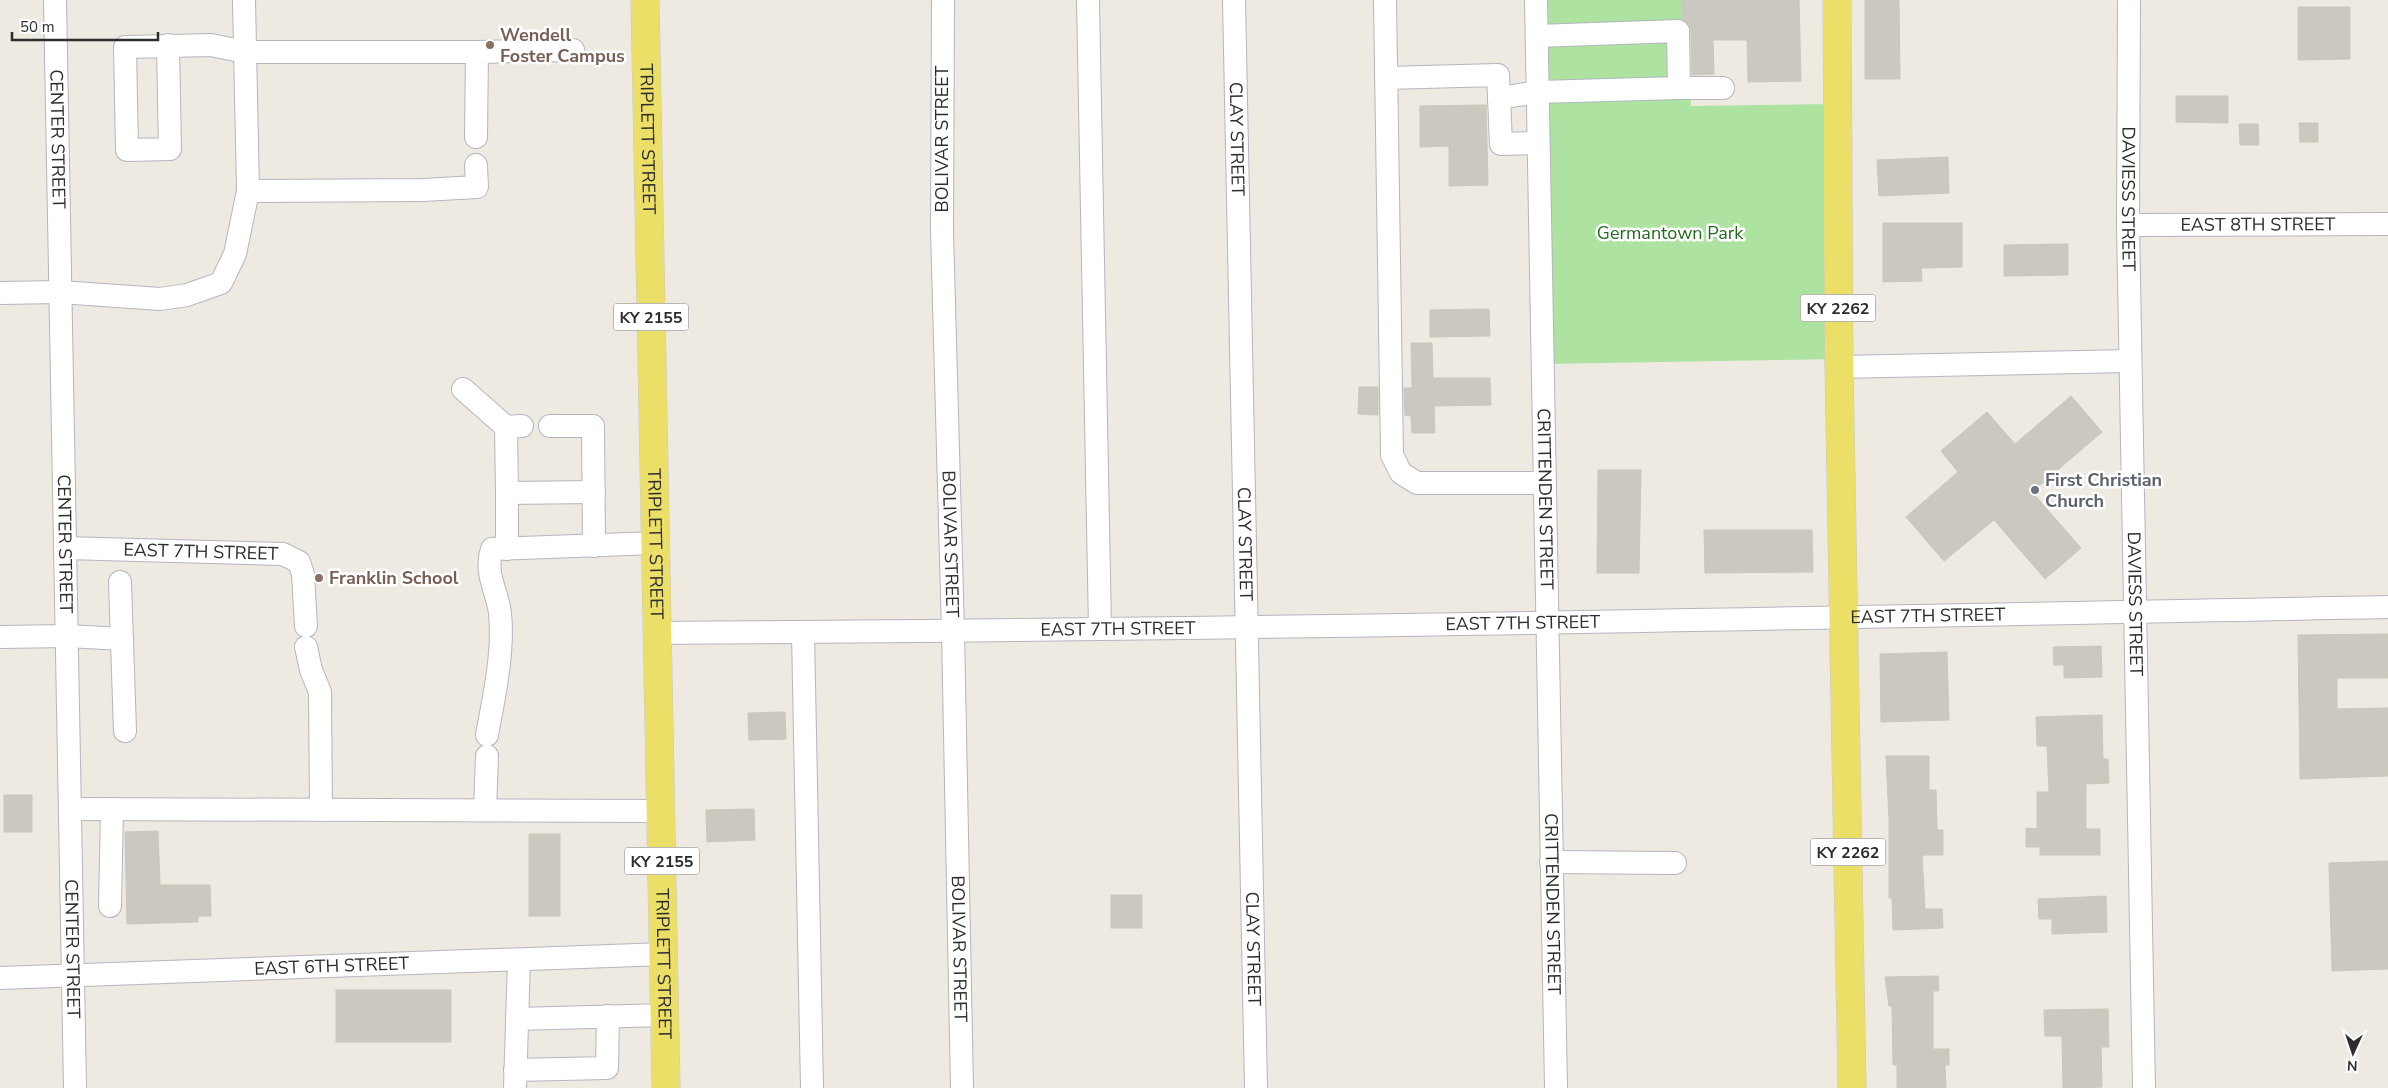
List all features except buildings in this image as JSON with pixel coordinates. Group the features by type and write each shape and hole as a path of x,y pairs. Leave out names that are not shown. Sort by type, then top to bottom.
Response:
{"main road":[{"name":"TRIPLETT STREET","path":"645,0 666,1088"},
{"name":"KY 2262","path":"1837,0 1839,367 1852,1088"}],"street":[{"name":"CENTER STREET","path":"55,0 75,1088"},
{"path":"0,292 60,292 160,299 187,295 221,283 235,254 248,191 244,0"},
{"name":"BOLIVAR STREET","path":"943,0 942,231 954,632 962,1088"},
{"path":"1088,0 1100,629"},
{"name":"CLAY STREET","path":"1234,0 1245,627 1256,1088"},
{"path":"1384,0 1392,455 1401,473 1417,483 1544,483"},
{"name":"CRITTENDEN STREET","path":"1536,0 1556,1088"},
{"name":"DAVIESS STREET","path":"2129,0 2128,225 2144,1088"},
{"path":"1537,36 1678,31 1680,88"},
{"path":"168,45 170,149 127,150 125,47 168,45 211,45 245,52 573,50"},
{"path":"476,137 477,52"},
{"path":"1386,78 1498,74 1501,144 1538,143"},
{"path":"1499,98 1538,92 1723,88"},
{"path":"248,191 423,190 477,187 476,165"},
{"name":"EAST 8TH STREET","path":"2128,225 2388,224"},
{"path":"1839,367 2130,361"},
{"path":"463,389 514,427 507,493 507,549"},
{"path":"550,426 593,426 594,546"},
{"path":"507,493 594,492"},
{"path":"486,810 487,746 498,672 500,612 489,576 489,560 492,549 656,543"},
{"name":"EAST 7TH STREET","path":"65,548 283,554 299,562 303,574 306,637 310,670 320,692 322,810"},
{"path":"120,582 125,731"},
{"name":"EAST 7TH STREET","path":"657,633 954,632 2388,607"},
{"path":"803,632 812,1088"},
{"path":"0,637 68,636 122,639"},
{"path":"71,809 661,811"},
{"path":"110,906 112,809"},
{"path":"1551,862 1676,863"},
{"name":"EAST 6TH STREET","path":"0,978 664,954"},
{"path":"519,960 515,1079 606,1068 608,1016"},
{"path":"517,1019 665,1015"}],"green space":[{"name":"Germantown Park","path":"1536,0 1687,0 1691,106 1837,104 1839,359 1542,364"}],"place":[{"name":"Wendell Foster Campus","path":"490,45"},
{"name":"First Christian Church","path":"2035,490"},
{"name":"Franklin School","path":"319,578"}]}
